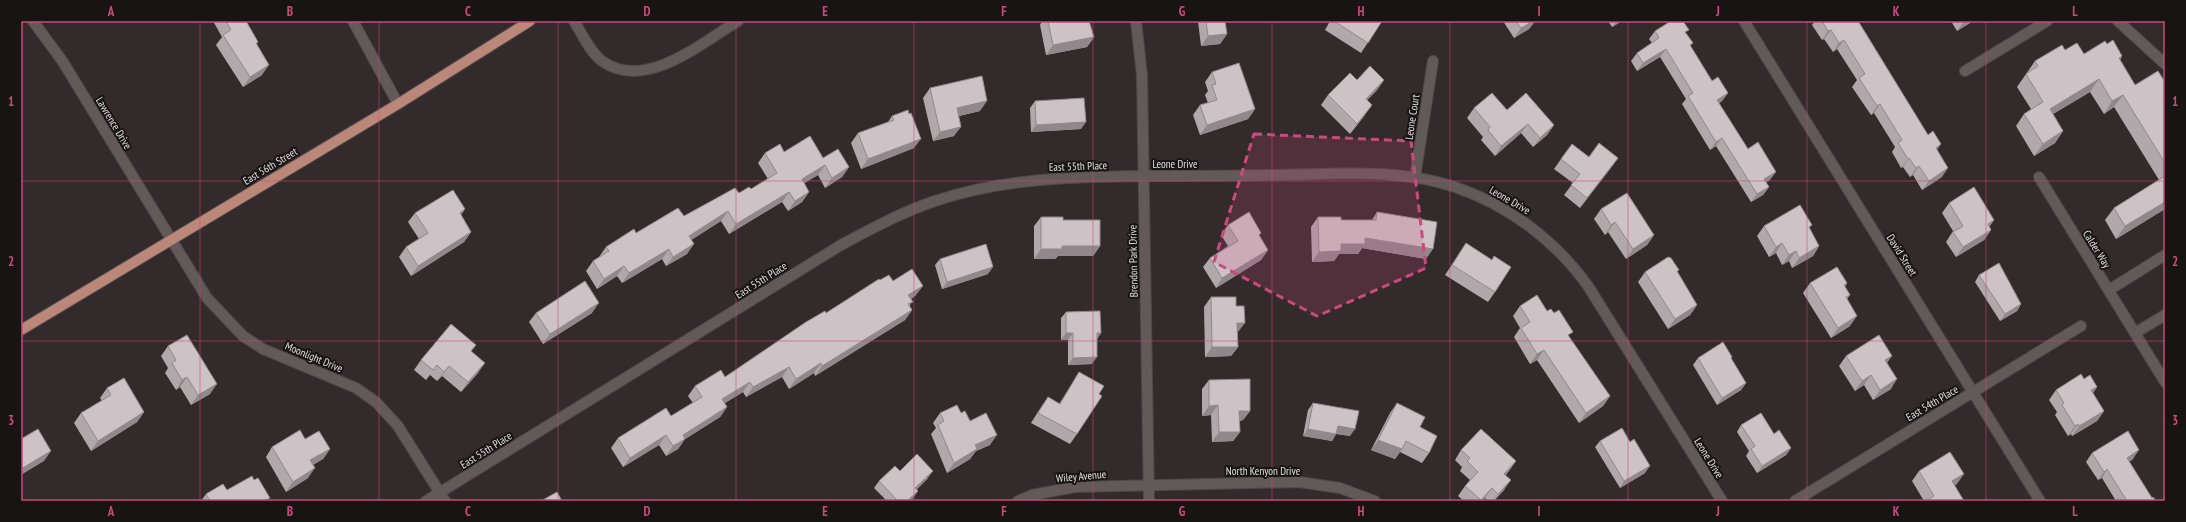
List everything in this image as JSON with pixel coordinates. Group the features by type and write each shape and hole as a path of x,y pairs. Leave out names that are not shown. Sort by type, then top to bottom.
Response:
{"main road":[{"name":"East 56th Street","path":"21,330 398,104 530,21"}],"street":[{"name":"Lawrence Drive","path":"33,21 63,62 170,240"},
{"path":"353,21 398,104"},
{"path":"574,21 596,55 602,61 624,71 639,72 657,68 670,62 738,21"},
{"name":"Brendon Park Drive","path":"1136,21 1142,76 1149,501"},
{"name":"David Street","path":"1744,21 2040,501"},
{"path":"1965,71 2046,21"},
{"path":"2118,21 2165,64"},
{"name":"Leone Court","path":"1415,177 1433,61"},
{"name":"Leone Drive","path":"1144,176 1357,173 1415,177 1453,186 1498,206 1536,230 1567,260 1588,286 1722,501"},
{"name":"East 55th Place","path":"426,501 442,497 841,245 905,212 950,196 1020,181 1060,177 1144,176"},
{"name":"Calder Way","path":"2039,176 2165,382"},
{"name":"Moonlight Drive","path":"170,240 207,298 243,336 263,349 353,386 376,402 398,426 442,497"},
{"path":"2109,290 2165,255"},
{"path":"2135,333 2165,315"},
{"name":"East 54th Place","path":"1795,501 2081,326"},
{"name":"North Kenyon Drive","path":"1148,484 1299,482 1340,488 1375,501"},
{"name":"Wiley Avenue","path":"1018,501 1032,495 1075,487 1148,484"}],"highlighted area":[{"path":"1254,134 1411,141 1426,268 1317,316 1214,262"}],"building":[{"path":"226,21 246,21 258,42 256,43 269,65 250,77 223,35 231,30"},
{"path":"1048,21 1089,21 1094,37 1053,45"},
{"path":"1206,21 1225,21 1227,34 1208,36"},
{"path":"1334,21 1382,21 1368,43"},
{"path":"1516,21 1533,21 1521,28"},
{"path":"1671,21 1683,21 1689,30 1685,32 1693,43 1690,45 1712,81 1718,77 1728,93 1717,100 1748,149 1758,142 1776,172 1764,179 1769,187 1757,194 1722,138 1716,142 1688,96 1693,93 1666,49 1643,63 1637,53 1659,38 1655,31"},
{"path":"1822,21 1858,21 1928,135 1933,131 1941,144 1936,148 1948,168 1929,181 1919,166 1916,168 1909,158 1908,159 1898,143 1902,140 1880,104 1877,106 1859,78 1865,74 1844,40 1839,43 1831,30 1828,31"},
{"path":"2113,40 2122,56 2119,58 2135,85 2158,71 2165,82 2165,163 2123,95 2112,101 2099,79 2050,109 2063,131 2043,144 2024,114 2043,102 2026,74 2038,66 2035,61 2062,45 2065,50 2077,43 2084,54 2105,41 2107,44"},
{"path":"1239,63 1255,109 1207,125 1200,105 1217,100 1212,85 1216,84 1212,72"},
{"path":"1370,66 1384,80 1366,99 1372,105 1357,124 1328,95 1350,73 1357,80"},
{"path":"982,76 987,101 957,108 961,127 940,132 930,88"},
{"path":"1492,93 1507,110 1526,93 1554,125 1540,138 1528,124 1501,146 1488,130 1490,127 1474,108"},
{"path":"1084,98 1086,122 1036,125 1035,101"},
{"path":"908,110 909,114 911,113 921,139 868,159 858,133 894,120 892,116"},
{"path":"810,136 823,158 838,149 849,167 832,178 825,165 802,179 809,192 795,201 789,192 736,224 728,211 689,236 694,244 673,257 669,249 629,273 624,266 604,279 593,261 609,251 606,247 634,229 636,233 678,208 684,216 735,188 739,193 749,187 751,189 777,173 765,153 780,144 784,152"},
{"path":"1599,143 1618,158 1587,198 1571,185 1580,174 1561,159 1572,144 1589,157"},
{"path":"2165,176 2165,202 2125,226 2114,208"},
{"path":"1974,187 1994,220 1988,224 1991,230 1963,247 1953,232 1963,226 1949,203"},
{"path":"453,190 465,209 460,213 471,232 418,266 406,247 428,233 415,213"},
{"path":"1627,193 1654,235 1633,249 1615,222 1611,225 1601,209"},
{"path":"1800,205 1812,225 1809,227 1819,246 1799,258 1796,251 1789,255 1782,243 1776,247 1764,226"},
{"path":"1249,212 1261,233 1259,235 1268,250 1222,278 1210,258 1238,241 1228,225"},
{"path":"1377,212 1437,222 1433,249 1365,238 1365,244 1341,244 1341,251 1319,252 1318,217 1341,217 1341,220 1376,220"},
{"path":"1041,217 1063,217 1063,220 1100,220 1100,246 1062,246 1062,249 1041,249"},
{"path":"1466,243 1492,260 1494,256 1511,267 1495,292 1452,265"},
{"path":"986,244 993,267 947,282 940,259"},
{"path":"1668,257 1671,258 1679,270 1677,271 1697,305 1675,319 1645,272"},
{"path":"1999,263 2021,304 2005,314 1979,275"},
{"path":"1837,267 1847,283 1844,285 1850,295 1846,297 1857,316 1838,328 1810,283"},
{"path":"912,269 923,286 908,295 913,302 908,304 912,310 822,366 821,363 796,379 789,367 753,387 750,382 722,399 727,407 683,435 685,439 673,446 666,435 630,458 618,438 666,408 671,416 702,397 695,386 721,370 725,377 806,322 825,311 826,313 879,279 880,280 889,275 893,281"},
{"path":"585,281 599,303 550,334 536,313"},
{"path":"1537,295 1547,311 1551,309 1554,313 1559,310 1573,332 1568,335 1610,396 1586,413 1544,350 1537,354 1521,328 1530,322 1520,306"},
{"path":"1211,297 1236,297 1236,306 1244,306 1245,323 1237,323 1238,347 1212,347"},
{"path":"1100,311 1101,333 1097,333 1097,357 1073,358 1073,333 1066,333 1066,312"},
{"path":"451,324 476,345 471,351 485,363 468,382 449,366 444,372 437,365 433,370 421,360"},
{"path":"187,335 217,384 198,395 187,377 182,380 172,363 176,360 168,346"},
{"path":"1879,335 1892,356 1885,360 1897,379 1880,390 1871,375 1862,381 1846,356"},
{"path":"1723,342 1746,383 1722,398 1698,358"},
{"path":"1079,372 1104,386 1099,394 1102,396 1077,434 1038,413 1048,397 1060,404"},
{"path":"2081,374 2084,379 2090,375 2097,387 2091,390 2104,411 2079,426 2078,424 2075,426 2062,405 2064,403 2056,390"},
{"path":"124,378 144,412 98,441 81,413 111,395 107,388"},
{"path":"1250,379 1250,411 1239,411 1240,432 1219,432 1218,405 1209,406 1209,380"},
{"path":"1313,403 1359,411 1355,429 1338,426 1336,434 1308,429"},
{"path":"1397,403 1425,417 1420,427 1437,436 1429,453 1406,441 1402,449 1378,440"},
{"path":"957,405 961,413 965,411 970,421 986,413 997,435 975,445 977,449 954,463 938,425 944,421 940,413"},
{"path":"1761,413 1774,434 1779,430 1791,448 1762,466 1751,449 1755,446 1741,425"},
{"path":"1622,428 1630,442 1634,439 1650,466 1624,481 1600,441"},
{"path":"38,429 51,451 21,469 21,439"},
{"path":"1481,429 1516,461 1504,474 1511,480 1498,494 1492,488 1481,500 1465,486 1478,472 1467,461 1470,458 1461,450"},
{"path":"300,430 305,439 319,431 330,449 310,460 315,468 293,482 272,447"},
{"path":"2128,431 2139,450 2127,458 2152,498 2153,497 2156,501 2127,501 2107,469 2104,472 2092,453"},
{"path":"1950,452 1964,474 1952,481 1964,501 1926,501 1934,496 1919,471"},
{"path":"917,454 933,471 915,488 918,491 907,501 898,501 879,481 895,466 900,471"},
{"path":"252,476 254,480 258,478 270,498 264,501 210,501 206,494 223,484 227,490"},
{"path":"557,492 562,501 541,501"}]}
